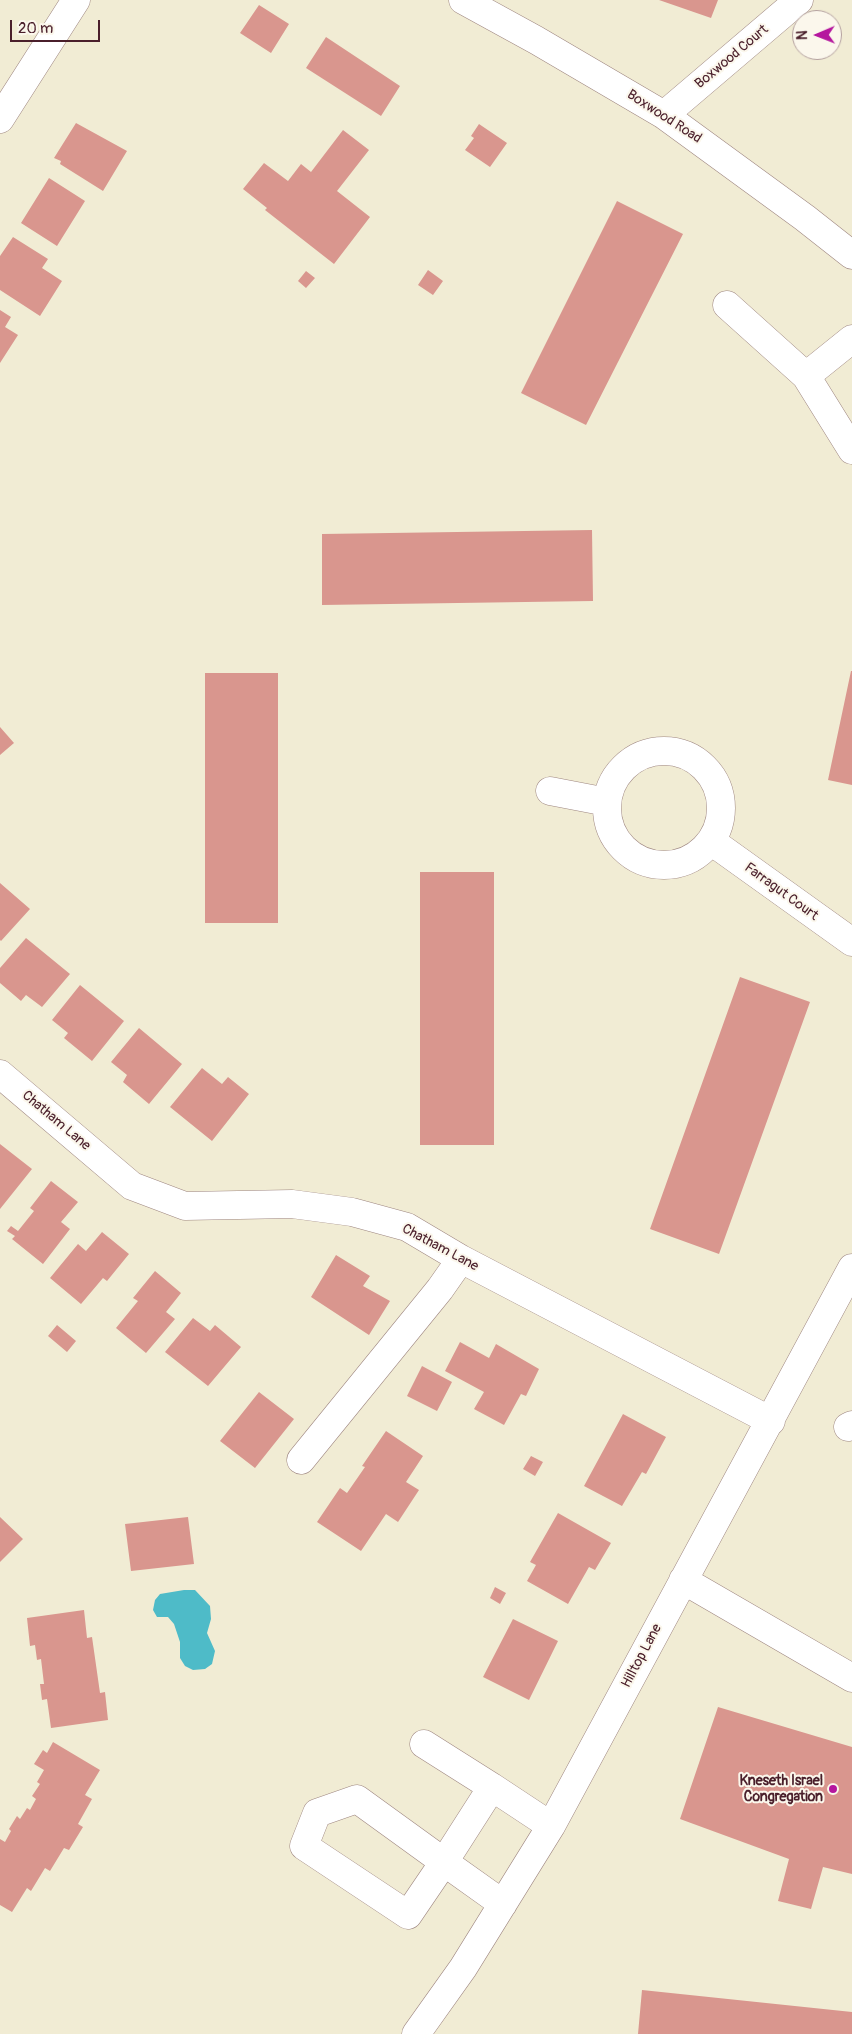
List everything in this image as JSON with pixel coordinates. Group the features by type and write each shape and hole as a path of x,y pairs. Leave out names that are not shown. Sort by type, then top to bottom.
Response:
{"street":[{"path":"0,119 76,0"},
{"name":"Boxwood Road","path":"463,0 664,114 852,255"},
{"name":"Boxwood Court","path":"664,114 799,0"},
{"path":"727,305 806,376 852,450"},
{"path":"806,376 852,339"},
{"path":"662,750 685,754 703,767 716,785 721,807 717,829 705,848 686,861 664,865 643,862 624,849 611,831 606,809 607,802 610,787 622,768 641,755 662,750"},
{"path":"550,791 607,802"},
{"name":"Farragut Court","path":"711,841 852,942"},
{"name":"Chatham Lane","path":"0,1074 132,1186 185,1206 292,1204 352,1212 407,1227 461,1259 771,1421"},
{"path":"301,1460 440,1289 461,1259"},
{"name":"Hilltop Lane","path":"416,2034 463,1968 551,1826 852,1268"},
{"path":"684,1580 852,1678"},
{"path":"424,1744 551,1826"},
{"path":"492,1787 444,1862 408,1915 304,1846 316,1813 357,1799 444,1862 503,1904"}],"water":[{"path":"195,1590 210,1606 211,1619 207,1633 215,1651 212,1664 205,1669 193,1670 185,1666 180,1658 180,1642 174,1624 168,1617 157,1617 153,1610 155,1600 160,1594"}],"building":[{"path":"659,0 718,0 711,18"},
{"path":"259,5 289,24 271,53 240,33"},
{"path":"326,37 400,86 381,116 306,68"},
{"path":"76,123 127,151 103,191 60,164 61,161 54,158"},
{"path":"479,124 507,143 490,167 465,150 474,138 471,136"},
{"path":"343,130 369,150 337,191 370,217 334,264 265,210 267,208 243,189 264,163 288,181 301,164 311,172"},
{"path":"49,178 85,201 57,246 21,223"},
{"path":"617,201 683,234 586,425 521,393"},
{"path":"13,237 48,259 42,268 62,281 40,316 0,290 0,256"},
{"path":"428,270 443,281 433,295 418,285"},
{"path":"306,271 315,278 306,288 298,281"},
{"path":"0,310 11,317 5,327 18,335 0,363"},
{"path":"592,530 593,601 322,605 322,534"},
{"path":"852,671 852,785 828,780"},
{"path":"205,673 278,673 278,923 205,923"},
{"path":"0,727 14,743 0,755"},
{"path":"420,872 494,872 494,1145 420,1145"},
{"path":"0,883 30,909 1,941 0,940"},
{"path":"26,938 70,974 42,1007 26,995 21,1001 0,983 0,968"},
{"path":"740,977 810,1002 719,1254 650,1229"},
{"path":"80,985 124,1021 92,1061 64,1038 68,1033 52,1020"},
{"path":"139,1028 182,1064 149,1104 123,1082 127,1075 111,1062"},
{"path":"202,1068 222,1084 228,1077 249,1094 212,1141 170,1107"},
{"path":"0,1144 32,1169 0,1209"},
{"path":"51,1181 78,1202 61,1222 70,1229 43,1264 12,1239 15,1236 7,1231 11,1226 18,1231 34,1211 30,1208"},
{"path":"102,1232 129,1254 107,1281 103,1278 81,1304 50,1278 78,1244 86,1251"},
{"path":"336,1255 370,1276 363,1286 390,1301 369,1335 311,1297"},
{"path":"155,1271 181,1293 166,1312 175,1319 146,1353 116,1328 138,1301 133,1298"},
{"path":"193,1318 210,1331 215,1325 241,1347 208,1386 165,1352"},
{"path":"57,1325 76,1341 67,1352 48,1336"},
{"path":"460,1342 489,1358 496,1344 539,1369 526,1396 521,1394 504,1425 474,1409 484,1392 445,1371"},
{"path":"422,1366 452,1382 437,1411 407,1396"},
{"path":"259,1392 294,1419 255,1468 220,1441"},
{"path":"623,1414 666,1437 646,1474 642,1472 622,1506 584,1486"},
{"path":"386,1431 423,1456 406,1482 419,1490 398,1522 386,1514 361,1551 317,1522 340,1488 347,1493 365,1467 362,1466"},
{"path":"531,1456 543,1462 535,1476 523,1469"},
{"path":"558,1513 611,1543 595,1570 589,1567 568,1604 527,1581 536,1565 530,1562"},
{"path":"0,1517 23,1539 0,1562"},
{"path":"188,1517 194,1564 131,1571 125,1524"},
{"path":"495,1587 506,1593 500,1604 490,1598"},
{"path":"84,1610 87,1638 92,1637 100,1693 105,1692 108,1720 51,1728 47,1699 42,1700 40,1684 44,1684 41,1659 37,1660 35,1645 30,1646 27,1618"},
{"path":"513,1619 558,1641 529,1700 483,1677"},
{"path":"718,1707 852,1747 852,1874 823,1867 811,1909 778,1901 789,1859 680,1819"},
{"path":"53,1742 100,1770 85,1795 92,1799 78,1824 83,1827 69,1850 64,1848 50,1871 45,1868 31,1891 27,1888 12,1912 0,1905 0,1839 5,1842 11,1831 9,1829 17,1816 20,1819 27,1808 30,1810 36,1799 32,1796 40,1784 37,1782 44,1770 34,1764 43,1750 47,1753"},
{"path":"642,1990 852,2012 852,2034 638,2034"}],"place":[{"name":"Kneseth Israel Congregation","path":"833,1789"}]}
